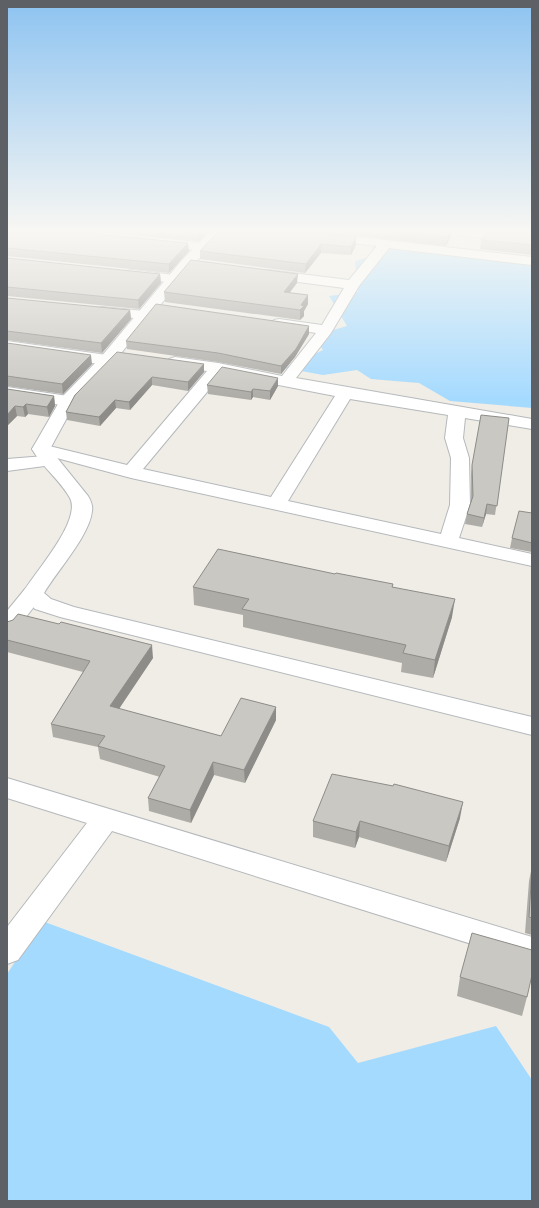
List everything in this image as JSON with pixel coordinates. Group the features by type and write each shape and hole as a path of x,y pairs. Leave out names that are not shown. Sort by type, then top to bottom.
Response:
{"street":[{"path":"44,455 68,401 109,356 155,310 169,286"},
{"path":"285,382 326,330 353,286"},
{"path":"91,310 155,310"},
{"path":"263,321 326,330"},
{"path":"7,346 109,356 134,356"},
{"path":"157,360 218,368 345,393 532,424"},
{"path":"132,472 218,368"},
{"path":"7,392 68,401"},
{"path":"277,504 345,393"},
{"path":"448,542 460,505 460,458 454,438 457,412"},
{"path":"7,626 33,594 39,582 74,534 81,519 82,504 76,494 44,455"},
{"path":"7,465 44,455 132,472 532,560"},
{"path":"33,594 43,604 68,612 532,726"},
{"path":"7,788 532,950"},
{"path":"7,951 106,818"}],"water":[{"path":"357,286 532,286 532,408 450,401 419,383 371,379 357,370 323,375 285,368 323,350 313,336 347,326 329,296 358,292"},
{"path":"42,921 329,1027 358,1063 496,1026 532,1080 532,1201 7,1201 7,974"}],"building":[{"path":"7,286 150,286 138,300"},
{"path":"169,286 288,286 284,292 308,295 301,305 304,306 300,310 164,292"},
{"path":"7,298 130,310 101,343 7,331"},
{"path":"156,304 309,326 296,349 281,366 218,353 126,341"},
{"path":"7,343 91,355 62,384 7,376"},
{"path":"117,352 204,364 188,382 152,377 129,402 115,400 99,417 66,412 75,395"},
{"path":"222,367 278,378 270,391 253,389 251,392 207,385"},
{"path":"7,389 54,396 47,407 26,404 23,407 15,406 7,415"},
{"path":"481,415 509,418 497,506 487,504 484,518 467,514 473,496 472,465"},
{"path":"519,511 532,513 532,543 512,538"},
{"path":"218,549 335,574 393,584 392,587 455,599 435,660 403,653 406,645 242,609 249,599 193,587"},
{"path":"18,614 59,624 61,622 152,645 110,706 221,736 241,698 276,707 244,770 213,762 190,810 148,798 165,766 98,746 105,736 51,724 90,661 7,640 7,622 13,620"},
{"path":"332,774 393,786 394,784 463,802 449,846 360,821 356,832 313,821"},
{"path":"532,868 532,918 529,917"},
{"path":"472,933 532,950 532,975 527,997 460,977"}]}
